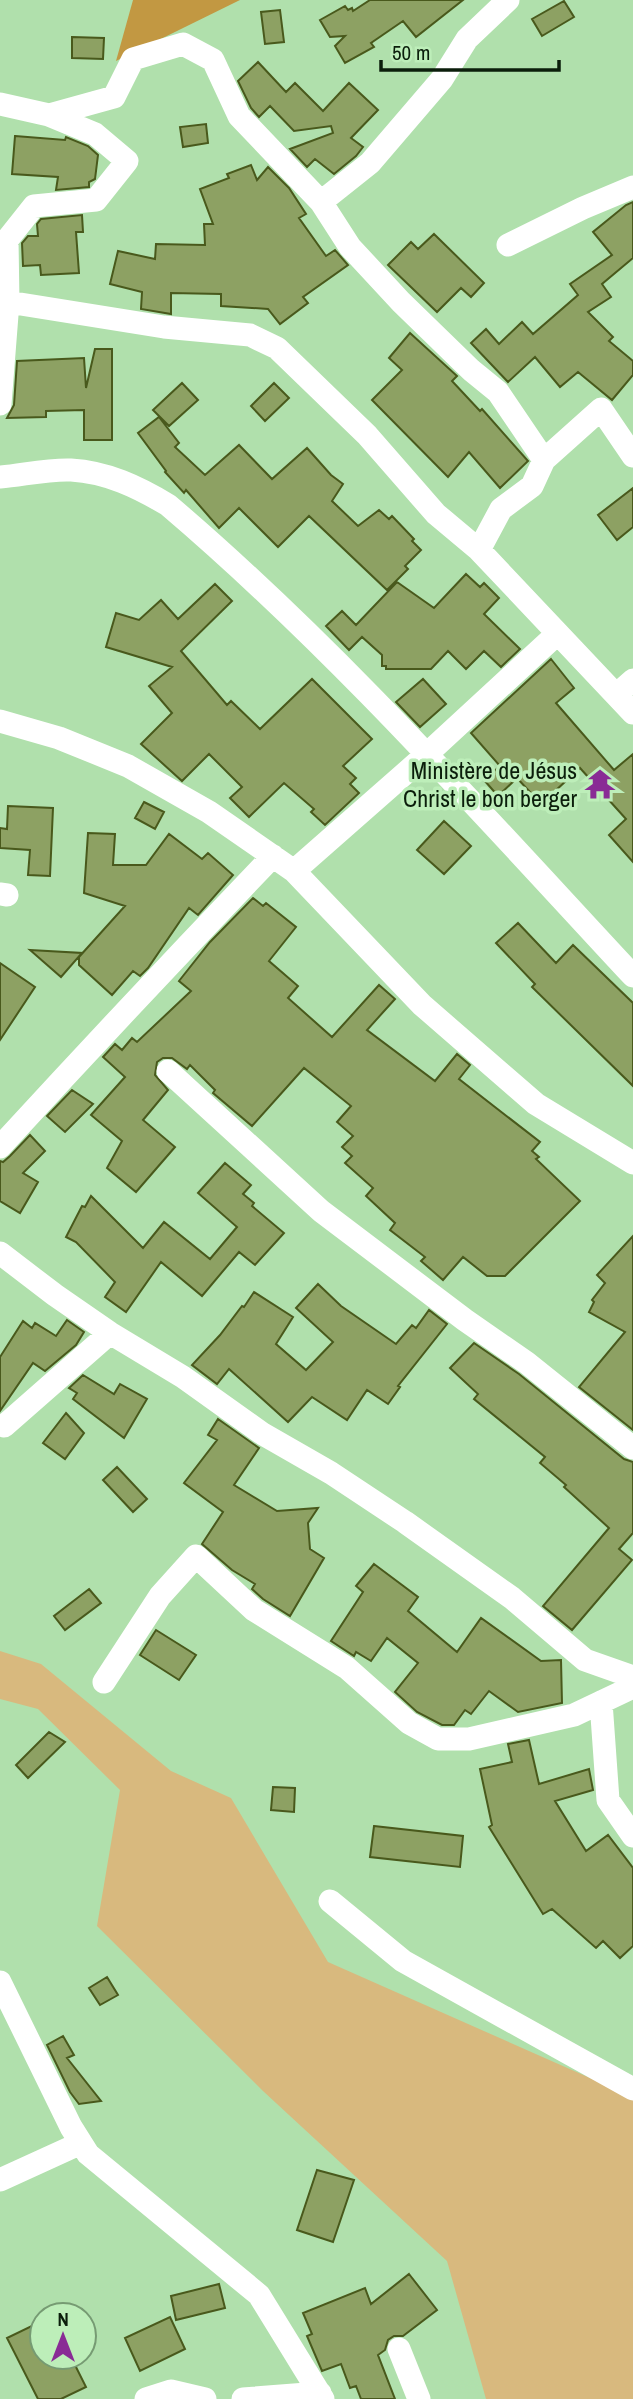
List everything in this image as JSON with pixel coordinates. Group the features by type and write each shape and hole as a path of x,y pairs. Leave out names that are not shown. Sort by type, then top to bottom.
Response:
{"street":[{"path":"321,202 370,163 442,79 467,39 508,0"},
{"path":"49,115 114,97 133,59 183,44 214,60 239,116 321,202 350,247 471,370 498,392 544,460"},
{"path":"0,104 49,115 95,134 127,162 96,201 34,206 7,240 8,302 0,404"},
{"path":"508,245 633,187"},
{"path":"8,302 164,327 250,335 277,348 367,435 436,514 479,550 556,634 625,688 633,713"},
{"path":"479,550 501,509 532,486 544,460 600,409 633,456"},
{"path":"0,477 71,470 114,478 168,505 309,636 427,754 633,976"},
{"path":"294,871 427,754 556,634"},
{"path":"0,721 59,738 128,766 209,812 273,856 294,871 422,1006 526,1096 633,1163"},
{"path":"0,1147 273,856"},
{"path":"168,1071 321,1211 527,1363 633,1448"},
{"path":"0,1253 110,1333 183,1377 263,1434 331,1473 405,1522 512,1598 585,1660 633,1677"},
{"path":"4,1426 110,1333"},
{"path":"104,1682 160,1596 197,1556 254,1610 346,1668 409,1723 439,1740 469,1739 574,1715 633,1687"},
{"path":"601,1702 608,1800 633,1836"},
{"path":"330,1901 403,1961 633,2089"},
{"path":"0,1982 71,2127 88,2154 259,2295 322,2396 243,2399"},
{"path":"0,2180 81,2143"},
{"path":"399,2349 419,2399"},
{"path":"146,2399 171,2391 205,2399"}],"shaded area":[{"path":"133,0 240,0 116,61"},
{"path":"0,1651 41,1664 171,1771 231,1798 328,1962 633,2097 633,2399 486,2399 447,2261 263,2091 97,1926 120,1790 38,1709 0,1699"}],"building":[{"path":"370,0 463,0 416,37 403,21 371,43 374,47 345,63 335,46 345,36 330,37 320,20 345,6 353,11"},
{"path":"564,1 574,17 542,36 532,19"},
{"path":"280,10 284,42 265,44 261,12"},
{"path":"72,37 104,38 103,59 72,58"},
{"path":"258,62 286,92 295,83 323,111 349,83 378,110 351,138 363,147 356,156 334,174 315,159 307,167 290,149 333,133 331,126 294,131 270,106 259,117 251,108 238,81"},
{"path":"206,124 208,143 183,147 180,127"},
{"path":"15,136 65,140 66,137 88,146 98,155 95,179 89,182 89,187 56,190 58,177 12,174"},
{"path":"251,165 257,180 268,167 289,188 306,214 299,218 326,256 335,250 348,265 303,297 308,303 280,324 268,309 221,306 221,294 171,293 171,314 141,309 142,292 110,284 118,251 155,259 156,244 205,245 204,224 213,224 200,189 229,178 227,174"},
{"path":"633,202 633,258 602,284 611,297 588,312 613,337 609,341 633,361 633,375 612,400 578,372 560,387 535,357 508,382 471,343 486,329 499,344 522,322 533,334 578,295 570,284 612,255 593,232"},
{"path":"82,215 83,232 76,232 79,273 41,275 40,265 23,266 22,243 28,236 38,236 37,224 41,219"},
{"path":"434,234 484,283 471,297 461,288 437,312 388,265 411,242 418,249"},
{"path":"410,333 457,376 452,381 480,411 482,409 528,461 500,488 469,452 448,477 372,400 402,370 389,358"},
{"path":"95,349 112,349 112,440 84,440 84,410 46,411 46,417 7,418 14,405 17,361 84,358 86,388"},
{"path":"182,383 198,400 169,426 153,410"},
{"path":"274,383 289,398 265,421 251,406"},
{"path":"159,417 179,443 175,447 205,475 239,445 272,479 307,448 331,475 343,484 332,501 358,526 379,510 389,519 392,516 421,550 405,566 408,569 387,590 309,516 278,547 239,508 219,528 186,490 184,493 165,472 138,433"},
{"path":"633,488 633,527 617,540 598,515"},
{"path":"466,574 480,587 484,583 499,598 484,614 520,649 501,667 484,651 466,669 448,651 431,669 386,669 386,666 382,666 382,655 362,637 349,650 326,626 342,611 356,625 397,582 434,608"},
{"path":"215,584 232,601 181,651 227,705 231,701 260,729 312,679 372,739 343,766 356,778 350,784 359,793 325,825 311,812 314,809 284,783 249,817 230,798 242,787 209,754 182,781 141,744 172,713 149,686 172,667 106,647 116,613 139,620 161,600 178,619"},
{"path":"551,659 574,688 556,703 614,770 633,754 633,862 609,835 626,819 580,768 541,804 517,778 498,796 484,780 500,766 471,733"},
{"path":"423,679 446,704 420,727 396,702"},
{"path":"144,802 164,812 155,829 135,818"},
{"path":"8,806 53,808 50,876 28,875 30,850 0,848 0,828 7,829"},
{"path":"444,821 471,846 444,874 417,850"},
{"path":"88,833 115,834 113,865 146,865 169,834 202,859 208,853 233,875 198,915 189,908 148,968 140,976 133,971 112,995 79,965 79,957 125,906 84,893"},
{"path":"253,898 263,906 266,903 296,927 269,961 298,986 288,998 332,1037 379,985 395,999 367,1030 435,1081 457,1054 470,1065 459,1079 540,1142 532,1151 539,1157 536,1159 580,1201 505,1276 487,1276 463,1257 443,1280 421,1261 425,1257 390,1230 395,1223 366,1196 373,1188 345,1163 352,1156 342,1147 353,1136 337,1122 351,1106 304,1068 252,1126 213,1093 215,1090 190,1065 187,1069 172,1058 163,1058 157,1062 155,1075 168,1090 143,1120 175,1147 136,1192 107,1168 122,1141 91,1115 125,1077 103,1057 115,1044 122,1050 132,1038 137,1042 191,991 179,981 210,942"},
{"path":"518,923 556,963 573,945 633,1003 633,1086 532,987 535,984 496,943"},
{"path":"30,950 82,953 61,977"},
{"path":"0,963 35,987 0,1040"},
{"path":"72,1090 93,1104 65,1132 47,1116"},
{"path":"30,1135 45,1151 23,1173 38,1182 20,1213 0,1201 0,1161 3,1162 10,1156"},
{"path":"225,1163 251,1185 243,1194 254,1203 252,1206 284,1233 255,1265 239,1252 202,1296 161,1262 126,1312 105,1297 115,1282 76,1242 66,1237 82,1206 85,1207 91,1196 143,1248 164,1222 210,1259 237,1227 198,1193"},
{"path":"633,1236 633,1430 579,1387 625,1332 589,1312 594,1302 592,1300 605,1283 597,1275"},
{"path":"318,1284 341,1306 396,1344 412,1325 416,1328 429,1310 447,1324 398,1386 400,1387 388,1404 367,1390 347,1420 312,1397 288,1422 229,1369 217,1384 192,1365 254,1292 293,1317 276,1344 306,1370 333,1342 296,1308"},
{"path":"67,1320 84,1332 76,1345 45,1371 33,1363 0,1411 0,1357 23,1321 32,1328 35,1323 56,1336"},
{"path":"474,1343 519,1374 624,1459 633,1462 633,1533 619,1549 632,1560 572,1630 543,1606 609,1528 540,1463 545,1457 474,1399 478,1394 450,1368"},
{"path":"83,1375 114,1394 120,1384 147,1399 124,1438 73,1399 77,1393 69,1388"},
{"path":"66,1413 84,1433 65,1459 43,1443"},
{"path":"218,1419 259,1448 234,1485 277,1511 318,1508 308,1523 310,1549 324,1558 290,1616 263,1599 252,1589 255,1584 232,1570 202,1544 223,1512 184,1483 217,1440 208,1435"},
{"path":"117,1467 147,1499 133,1512 103,1480"},
{"path":"374,1564 418,1597 408,1611 457,1652 481,1618 541,1661 561,1660 562,1703 518,1712 489,1691 471,1714 465,1710 454,1725 442,1725 417,1712 395,1692 418,1663 387,1638 371,1661 356,1652 354,1656 331,1641 363,1592 356,1586"},
{"path":"89,1589 101,1603 65,1630 54,1616"},
{"path":"156,1630 196,1655 179,1680 140,1655"},
{"path":"49,1732 65,1742 28,1778 16,1765"},
{"path":"529,1740 539,1784 589,1769 593,1790 555,1801 586,1851 608,1835 633,1868 633,1946 620,1958 603,1941 596,1948 552,1909 543,1914 489,1827 492,1825 480,1769 512,1762 508,1744"},
{"path":"273,1787 295,1788 294,1812 271,1810"},
{"path":"374,1826 463,1836 460,1867 370,1857"},
{"path":"107,1977 118,1995 100,2005 89,1988"},
{"path":"63,2036 74,2055 67,2058 101,2101 79,2104 70,2092 47,2045"},
{"path":"317,2170 354,2180 333,2242 297,2230"},
{"path":"409,2274 437,2310 403,2336 394,2336 388,2340 385,2350 378,2355 395,2399 361,2399 356,2386 350,2388 341,2364 322,2371 307,2336 312,2334 303,2313 365,2288 371,2304"},
{"path":"219,2284 225,2308 176,2320 171,2296"},
{"path":"170,2317 185,2349 140,2371 125,2338"},
{"path":"28,2328 28,2371 78,2371 86,2387 61,2399 38,2399 7,2338"}],"place":[{"name":"Ministère de Jésus Christ le bon berger","path":"600,784"}]}
